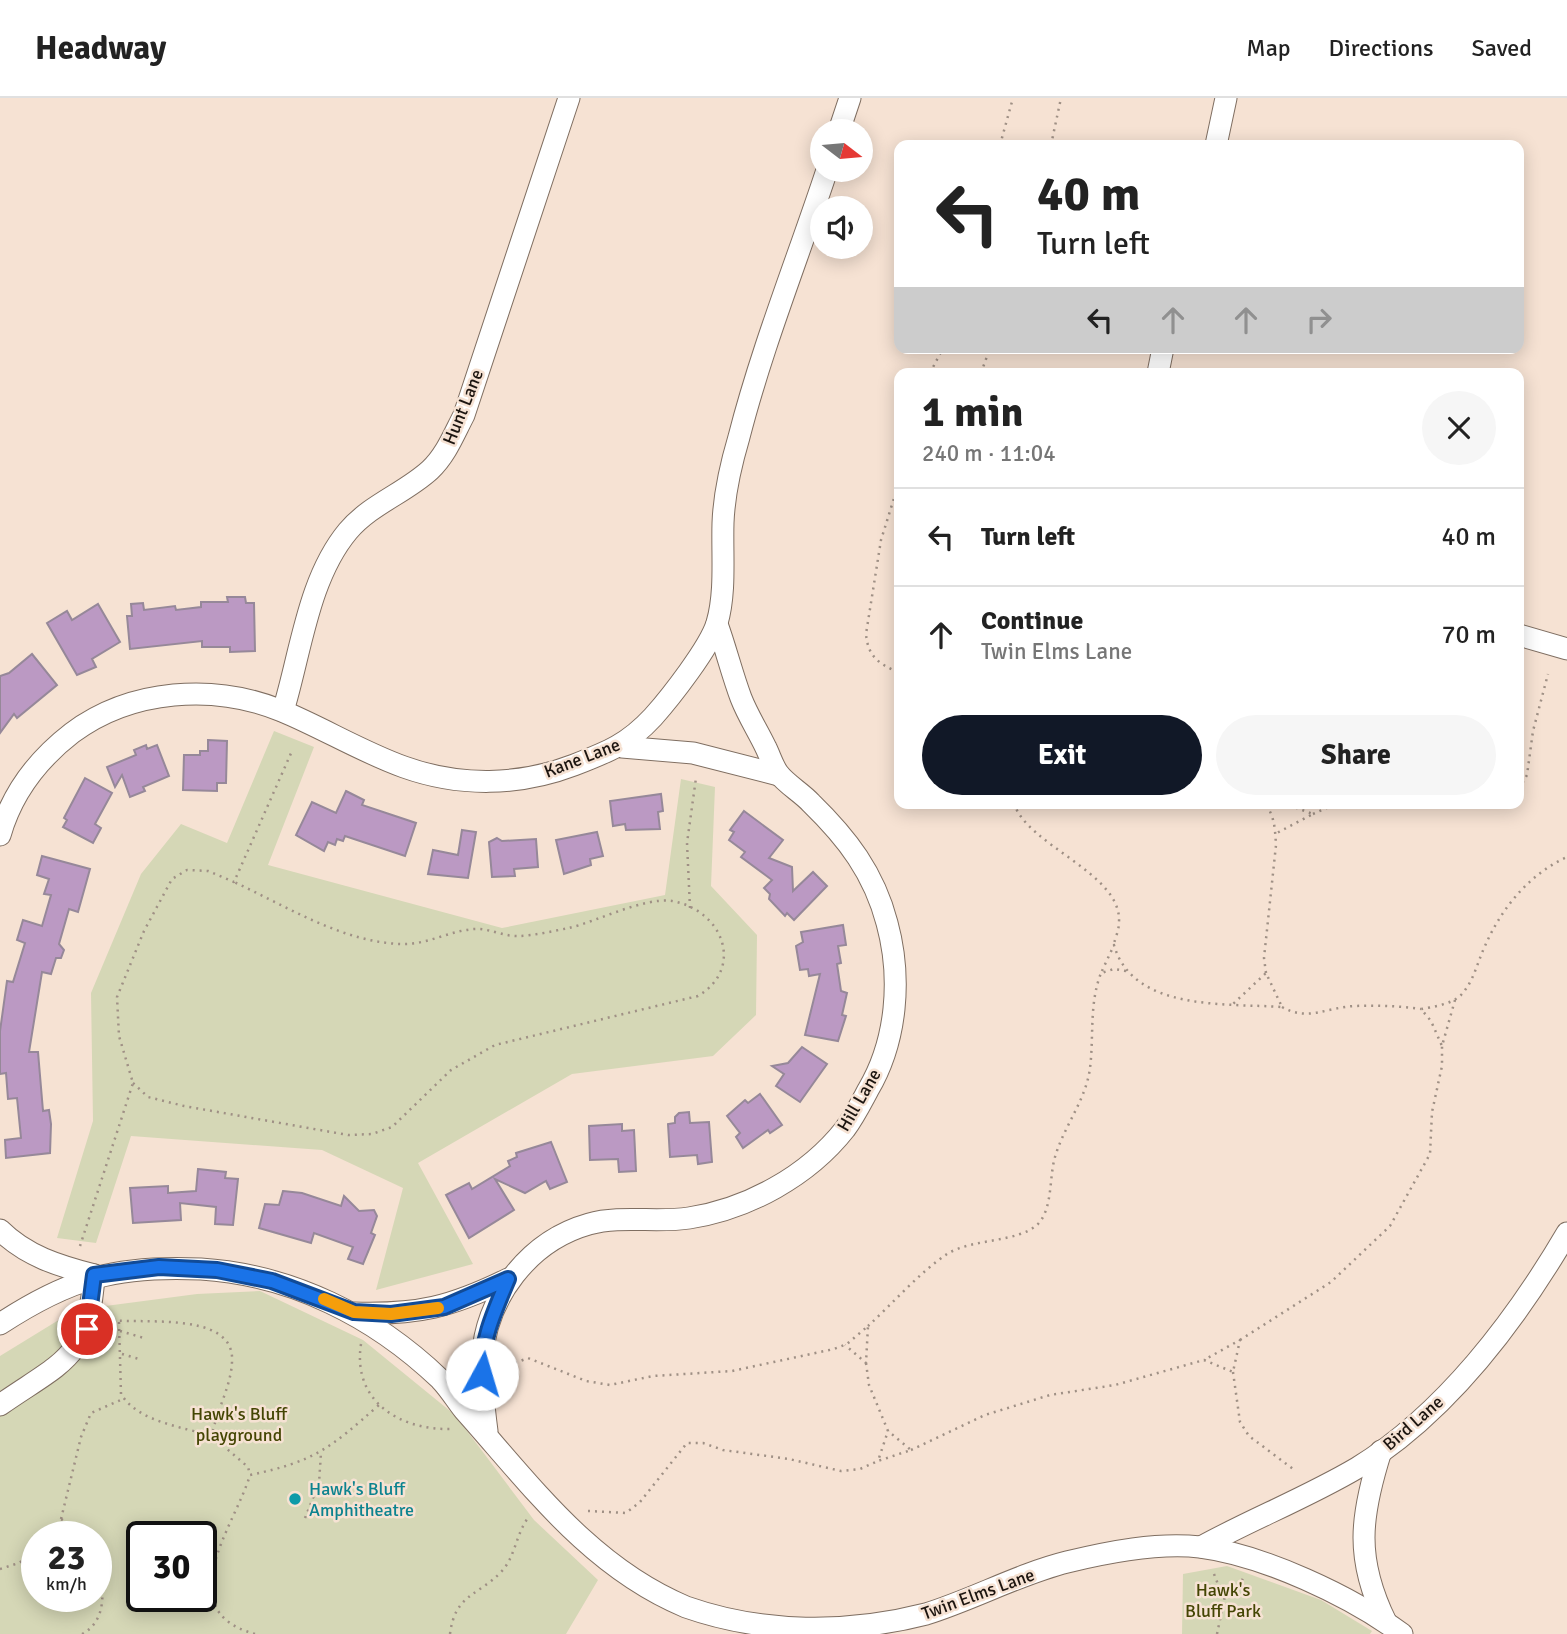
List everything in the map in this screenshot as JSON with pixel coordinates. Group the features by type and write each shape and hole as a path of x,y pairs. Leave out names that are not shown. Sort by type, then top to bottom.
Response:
{"street":[{"name":"Hunt Lane","path":"283,711 318,585 335,549 361,517 431,469 448,448 464,415 569,98"},
{"path":"843,119 850,98"},
{"path":"1217,140 1226,98"},
{"name":"Kane Lane","path":"0,835 17,794 33,769 86,723 118,707 153,697 203,694 254,702 283,711 404,767 466,781 509,782 553,773 622,747 673,692 717,624 723,517 739,436 823,182"},
{"path":"717,624 740,696 779,775"},
{"path":"1524,636 1567,649"},
{"path":"622,747 693,753 779,775"},
{"name":"Hill Lane","path":"508,1279 553,1239 590,1224 637,1219 688,1219 750,1200 786,1182 817,1158 846,1128 874,1081 889,1041 895,1000 888,925 872,877 844,834 779,775"},
{"path":"0,1230 26,1251 54,1265 94,1275 91,1315 76,1348 64,1360 0,1405"},
{"name":"Bird Lane","path":"1201,1547 1245,1522 1318,1490 1381,1451 1447,1394 1494,1343 1538,1282 1567,1233"},
{"name":"Twin Elms Lane","path":"0,1324 37,1300 94,1275 159,1267 244,1274 315,1295 354,1312 401,1345 442,1381 487,1432 543,1503 594,1552 636,1581 686,1607 734,1622 782,1631 825,1632 876,1627 927,1614 1066,1562 1156,1547 1201,1547 1318,1584 1394,1628"},
{"path":"354,1312 391,1314 444,1307 508,1279"},
{"path":"487,1432 482,1357 491,1320 508,1279"},
{"path":"1381,1451 1365,1509 1362,1548 1373,1595 1394,1628"}],"path":[{"path":"1001,140 1013,98"},
{"path":"1052,140 1061,98"},
{"path":"894,498 881,540 866,634 867,649 872,658 894,670"},
{"path":"1524,780 1548,674"},
{"path":"234,881 292,751"},
{"path":"690,908 688,843 696,778"},
{"path":"502,1368 528,1358 586,1381 610,1385 653,1376 732,1371 845,1345 947,1254 969,1244 1028,1231 1038,1223 1046,1212 1060,1141 1085,1091 1090,1070 1094,993 1114,944 1120,921 1106,891 1071,857 1024,823 1017,809"},
{"path":"1268,809 1275,834 1275,869 1264,958 1266,973 1282,1007"},
{"path":"1299,809 1313,814"},
{"path":"1275,834 1324,809"},
{"path":"587,1511 626,1513 640,1502 687,1443 703,1443 723,1450 789,1459 841,1471 860,1469 911,1450 1009,1406 1115,1385 1204,1360 1331,1282 1391,1226 1430,1154 1432,1112 1442,1046 1455,1000 1473,978 1492,931 1524,886 1567,857"},
{"path":"187,870 208,871 336,929 373,942 394,944 429,943 481,929 518,936 569,928 655,902 672,901 690,908 712,921 723,947 720,971 711,988 698,996 495,1045 451,1070 392,1127 372,1134 348,1135 184,1107 148,1097 133,1083 120,1036 117,997 144,931 172,880 187,870"},
{"path":"1114,944 1126,971"},
{"path":"1101,973 1114,969 1126,971 1168,996 1205,1003 1282,1007 1295,1014 1313,1015 1351,1006 1421,1009 1455,1000"},
{"path":"1233,1004 1266,973"},
{"path":"1421,1009 1431,1021 1442,1046"},
{"path":"80,1246 133,1083"},
{"path":"91,1315 119,1322 154,1319 192,1324 221,1338 229,1348 233,1361 215,1416 212,1436"},
{"path":"119,1322 121,1394 124,1399 163,1422 212,1436 248,1467 250,1475 220,1541 211,1575 214,1605 236,1629 255,1634"},
{"path":"869,1326 866,1363 869,1385 888,1431 911,1450"},
{"path":"119,1331 144,1338"},
{"path":"1240,1340 1233,1372 1240,1422 1249,1436 1293,1469"},
{"path":"361,1344 359,1363 363,1379 379,1405 405,1423 423,1428 453,1429"},
{"path":"845,1345 866,1363"},
{"path":"120,1353 139,1359"},
{"path":"1204,1360 1233,1372"},
{"path":"64,1521 61,1519 81,1437 91,1413 124,1399"},
{"path":"250,1475 286,1468 321,1453 379,1405"},
{"path":"878,1461 888,1431"},
{"path":"305,1518 319,1483 321,1453"},
{"path":"450,1634 454,1614 467,1595 501,1573 508,1562 519,1530 528,1518"},
{"path":"0,1569 21,1562"},
{"path":"1214,1574 1215,1582 1226,1591 1234,1590 1243,1578"},
{"path":"1217,1634 1226,1591"},
{"path":"82,1634 92,1629 99,1612"}],"green space":[{"path":"274,731 314,747 268,865 502,928 665,895 681,779 715,787 711,886 757,935 756,1015 713,1056 572,1074 418,1163 473,1264 376,1290 403,1188 322,1150 131,1136 96,1243 57,1238 93,1121 91,993 141,874 181,824 227,843"},
{"name":"Hawk's Bluff playground","path":"260,1291 363,1340 455,1415 534,1520 598,1580 566,1634 0,1634 0,1356 75,1310 197,1294"},
{"name":"Hawk's Bluff Park","path":"1227,1566 1321,1600 1372,1631 1370,1634 1182,1634 1183,1574"}],"building":[{"path":"227,597 245,597 246,603 254,603 255,651 230,652 230,647 202,647 202,641 130,649 127,616 132,616 131,604 143,603 144,610 175,606 176,610 201,607 201,602 228,602"},
{"path":"98,604 120,642 92,659 96,667 77,675 47,623 67,611 72,620"},
{"path":"32,654 57,685 17,718 14,714 0,733 0,676 9,673"},
{"path":"208,740 227,741 226,783 217,783 217,791 183,790 184,755 200,755 200,751 208,751"},
{"path":"146,745 147,749 157,745 169,776 143,787 145,791 130,797 122,775 115,787 107,767 136,755 134,750"},
{"path":"85,778 112,793 95,824 101,828 93,843 63,827 67,820 64,818"},
{"path":"346,791 364,800 362,805 416,823 405,856 345,836 343,841 337,839 335,845 328,842 324,851 296,835 312,802 336,813"},
{"path":"661,794 663,811 658,812 660,829 626,830 625,824 613,826 610,801"},
{"path":"744,811 783,840 769,858 792,867 793,891 813,872 827,886 794,920 787,913 785,916 769,899 770,894 764,888 772,880 741,857 745,852 729,840 734,832 730,830"},
{"path":"462,830 476,832 468,878 428,874 433,850 458,855"},
{"path":"597,832 603,856 590,859 591,865 564,874 556,840"},
{"path":"497,838 502,841 536,839 538,867 514,869 515,876 492,877 489,842"},
{"path":"42,856 90,869 78,912 69,909 59,944 64,950 61,958 56,958 51,974 42,972 29,1052 38,1052 43,1111 49,1110 51,1124 50,1153 6,1158 5,1140 21,1138 17,1098 8,1099 6,1073 0,1074 0,1031 7,981 13,982 25,943 17,940 23,920 42,926 51,895 44,894 49,879 37,875"},
{"path":"843,925 846,945 838,946 841,963 837,964 841,991 847,993 842,1015 846,1016 838,1041 805,1035 820,974 809,976 808,969 800,970 796,946 803,942 801,932"},
{"path":"802,1047 827,1064 800,1102 776,1086 784,1074 772,1066 788,1063"},
{"path":"760,1094 782,1125 770,1133 768,1130 743,1148 736,1137 740,1133 727,1116 745,1100 748,1103"},
{"path":"689,1112 690,1123 709,1122 712,1162 698,1164 697,1155 670,1157 668,1124 675,1123 675,1117 679,1113"},
{"path":"622,1124 622,1131 634,1130 636,1171 619,1172 618,1159 590,1160 589,1126"},
{"path":"551,1142 567,1182 550,1189 546,1181 525,1193 495,1179 514,1210 469,1238 446,1195 469,1183 472,1189 510,1166 508,1161 517,1157 516,1153"},
{"path":"198,1169 226,1172 225,1178 238,1179 233,1225 215,1224 216,1207 180,1203 181,1220 133,1223 130,1188 168,1186 168,1193 196,1191"},
{"path":"283,1191 302,1193 341,1206 344,1196 359,1211 374,1210 377,1216 371,1233 375,1235 363,1264 348,1259 353,1247 314,1233 311,1243 259,1228 265,1204 279,1205"}],"slow traffic":[{"path":"324,1299 354,1312 391,1314 438,1308"}],"place":[{"name":"Hawk's Bluff Amphitheatre","path":"295,1499"}],"route":[{"path":"87,1329 92,1307 94,1275 159,1267 244,1274 315,1295 354,1312 391,1314 444,1307 469,1299 508,1279 491,1320 482,1357 482,1374"}]}
